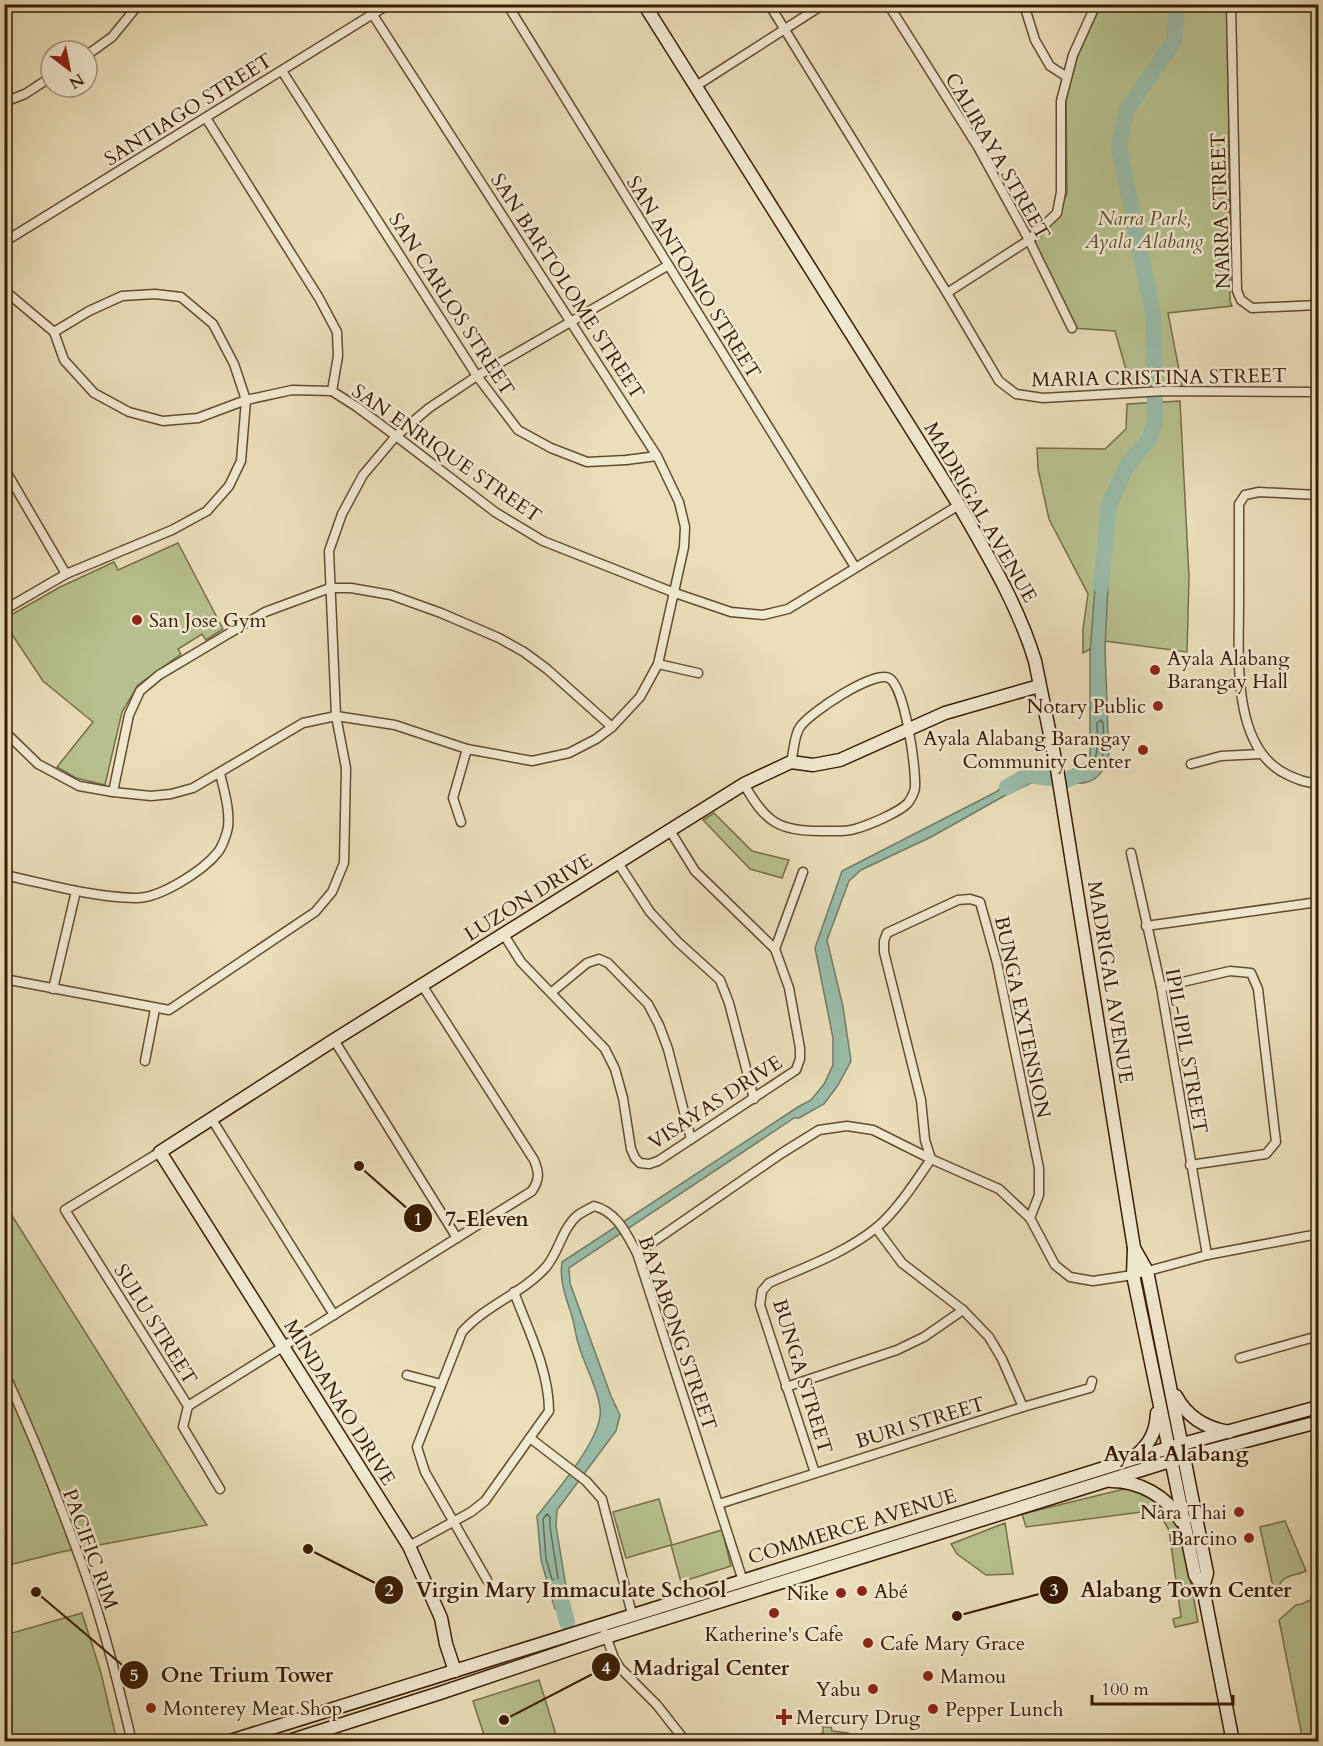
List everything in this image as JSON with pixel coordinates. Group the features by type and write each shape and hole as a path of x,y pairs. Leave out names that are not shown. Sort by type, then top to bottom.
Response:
{"street":[{"path":"99,46 112,37 139,4"},
{"name":"SANTIAGO STREET","path":"4,242 389,4"},
{"name":"SAN ANTONIO STREET","path":"507,4 667,267 855,567"},
{"name":"MADRIGAL AVENUE","path":"644,4 959,505 1007,589 1029,639 1060,790 1134,1248 1133,1275 1195,1575 1203,1588 1233,1742"},
{"name":"MARIA CRISTINA STREET","path":"769,4 947,292 999,381 1016,394 1043,398 1164,391 1318,392"},
{"path":"696,86 824,4"},
{"name":"CALIRAYA STREET","path":"888,4 978,147 1029,240 1072,328"},
{"path":"947,292 1029,240 1057,213 1061,192 1061,101 1073,55 1096,4"},
{"name":"NARRA STREET","path":"1231,4 1237,291 1241,300 1252,308 1318,305"},
{"path":"1024,8 1035,40 1050,66 1067,77"},
{"name":"SAN BARTOLOME STREET","path":"4,731 38,764 79,786 151,796 193,788 303,723 336,716 395,724 467,749 532,761 569,753 596,739 612,727 640,697 658,664 684,547 685,526 679,502 657,456 374,15"},
{"name":"SAN CARLOS STREET","path":"282,71 477,376 518,430 551,448 587,462 657,456"},
{"path":"4,102 25,94 39,85"},
{"path":"206,118 319,298 337,332 338,356 332,392"},
{"path":"4,979 169,1010 315,912 332,892 344,863 346,768 336,716 328,551 342,514 363,475 396,436 429,408 477,376 667,267"},
{"path":"4,290 54,332 89,311 122,296 155,294 182,297 213,324 234,364 246,400 241,461 229,486 207,512 172,530 66,574 4,610"},
{"name":"SAN ENRIQUE STREET","path":"54,332 64,360 94,393 129,412 163,421 198,418 246,400 292,390 332,392 357,407 495,512 543,541 675,593 731,612 763,615 788,609 959,505"},
{"path":"4,468 66,574"},
{"path":"1318,495 1258,492 1245,495 1239,504 1239,682 1247,720 1260,754 1281,772 1306,783 1318,783"},
{"path":"113,792 129,715 140,691 159,675 265,612 330,588 351,588 391,596 441,613 499,638 525,652 547,669 612,727"},
{"path":"658,664 698,673"},
{"path":"744,784 757,807 777,825 807,831 854,830 890,815 908,803 916,789 909,729 892,679 883,675 866,680 813,713 799,727 791,762"},
{"name":"LUZON DRIVE","path":"65,1210 744,784 791,762 813,765 840,760 867,750 945,713 1039,686"},
{"path":"461,822 453,798 467,749"},
{"path":"1191,764 1221,756 1260,754"},
{"path":"4,874 76,891 138,898 166,889 190,877 219,852 228,829 228,809 219,773"},
{"name":"VISAYAS DRIVE","path":"504,935 521,962 605,1049 615,1069 623,1098 631,1149 635,1158 640,1163 649,1164 658,1161 796,1070 800,1059 789,988 774,949 694,871 669,829"},
{"name":"IPIL-IPIL STREET","path":"1131,853 1161,987 1207,1255"},
{"path":"618,864 650,912 678,942 720,980 729,1003 754,1099"},
{"path":"774,949 803,872"},
{"path":"53,989 76,891"},
{"name":"BUNGA EXTENSION","path":"931,1160 925,1140 921,1100 884,952 884,941 887,933 958,900 970,899 980,902 989,933 1039,1168 1039,1195 1030,1218"},
{"path":"1146,926 1318,902"},
{"path":"552,992 587,963 599,959 608,963 648,1004 668,1050 692,1139"},
{"path":"1161,987 1230,971 1251,973 1258,989 1276,1142 1266,1154 1190,1165"},
{"path":"188,1406 532,1191 539,1177 534,1160 422,985"},
{"path":"145,1061 155,1008"},
{"path":"334,1040 457,1238"},
{"path":"211,1118 334,1315"},
{"path":"637,1253 819,1130 847,1126 873,1130 931,1160 999,1190 1030,1218 1055,1265 1071,1276 1093,1281 1133,1275 1207,1255 1318,1234"},
{"name":"MINDANAO DRIVE","path":"160,1152 409,1546 441,1617 446,1644 460,1686"},
{"name":"BUNGA STREET","path":"815,1473 760,1305 762,1292 769,1283 830,1256 876,1228 910,1190 931,1160"},
{"name":"BAYABONG STREET","path":"487,1580 425,1472 417,1447 462,1332 472,1321 537,1276 548,1265 565,1232 577,1216 594,1206 606,1210 617,1220 637,1253 743,1581"},
{"name":"SULU STREET","path":"65,1210 188,1406 183,1427 220,1489"},
{"path":"876,1228 902,1263 963,1310 989,1337 1002,1359 1023,1407"},
{"name":"MADRIGAL AVENUE","path":"1134,1248 1147,1271 1172,1388 1207,1573 1203,1588"},
{"path":"409,1546 471,1512 485,1501 549,1411 549,1396 544,1375 514,1292"},
{"path":"786,1387 897,1350 924,1337 963,1310"},
{"path":"1240,1358 1318,1336"},
{"name":"PACIFIC RIM","path":"4,1372 33,1438 84,1571 122,1699 132,1742"},
{"path":"407,1375 441,1384"},
{"name":"BURI STREET","path":"719,1504 1023,1407 1090,1388 1092,1381"},
{"path":"1172,1388 1178,1400 1196,1419 1207,1426 1230,1432"},
{"path":"1127,1462 1152,1438 1157,1416 1156,1391"},
{"name":"COMMERCE AVENUE","path":"1183,1451 1230,1432 1318,1407"},
{"name":"COMMERCE AVENUE","path":"286,1742 606,1637 1104,1481 1169,1455 1318,1422"},
{"path":"530,1438 586,1481 602,1499 632,1614"},
{"name":"COMMERCE AVENUE","path":"227,1742 632,1614 1127,1462 1169,1455"},
{"path":"1104,1481 1132,1484 1158,1496 1168,1504 1185,1527"},
{"path":"602,1624 620,1668 649,1696 686,1742"},
{"path":"309,1717 315,1732"}],"green space":[{"name":"Narra Park, Ayala Alabang","path":"1101,5 1228,5 1230,301 1232,306 1168,313 1182,385 1131,387 1115,331 1072,328 1030,239 1057,213 1067,194 1066,100 1076,59"},
{"path":"1180,401 1189,577 1187,652 1105,641 1083,653 1083,629 1088,594 1049,519 1038,469 1037,448 1105,449 1126,429 1127,404"},
{"path":"178,543 223,629 206,640 202,634 178,649 181,654 138,685 122,712 105,785 76,778 57,767 93,722 43,681 5,624 4,619 60,587 114,562 118,570"},
{"path":"714,813 752,851 789,860 782,878 750,869 703,820"},
{"path":"4,1203 207,1525 61,1552 5,1566"},
{"path":"1128,1488 1163,1506 1176,1523 1184,1550 1198,1622 1175,1627 1173,1619 1181,1617 1169,1530 1157,1510 1026,1527 1022,1514"},
{"path":"659,1499 672,1545 722,1530 731,1566 681,1582 671,1545 626,1558 613,1512"},
{"path":"1285,1521 1306,1571 1284,1579 1275,1596 1260,1527"},
{"path":"1005,1523 1013,1574 986,1575 957,1554 951,1544"},
{"path":"1316,1597 1318,1608 1318,1711 1312,1741 1303,1741 1279,1620 1296,1605"},
{"path":"82,1613 101,1673 117,1741 5,1741 5,1635"},
{"path":"539,1680 558,1741 486,1741 473,1701"},
{"path":"823,1727 831,1727 832,1731 848,1733 862,1741 803,1741 823,1733"}],"water":[{"path":"1097,562 1109,564 1105,648 1109,762 1091,781 1074,783 1073,769 1086,763 1090,757 1090,653"},
{"path":"1051,774 1049,783 1033,782 1004,796 931,837 861,870 849,881 827,940 843,1007 851,1061 838,1085 824,1104 799,1118 794,1118 569,1268 570,1283 620,1415 616,1431 557,1510 556,1526 569,1605 555,1609 541,1560 537,1516 583,1454 600,1416 599,1400 578,1343 564,1291 562,1262 811,1100 824,1084 833,1065 833,1038 815,948 842,871 994,793 1018,776"}],"waterway":[{"path":"1101,586 1109,505 1126,467 1149,440 1155,421 1153,314 1119,146 1126,111 1174,41 1177,4"},
{"path":"1007,787 1028,775 1066,780 1092,769"},
{"path":"558,1587 567,1622"}],"place":[{"name":"San Jose Gym","path":"137,620"},
{"name":"Ayala Alabang Barangay Hall","path":"1155,670"},
{"name":"Notary Public","path":"1158,706"},
{"name":"Ayala Alabang Barangay Community Center","path":"1143,750"},
{"name":"7-Eleven","path":"359,1166"},
{"name":"Nara Thai","path":"1239,1512"},
{"name":"Barcino","path":"1249,1538"},
{"name":"Virgin Mary Immaculate School","path":"308,1549"},
{"name":"Abé","path":"862,1591"},
{"name":"One Trium Tower","path":"36,1592"},
{"name":"Nike","path":"841,1593"},
{"name":"Katherine's Cafe","path":"774,1613"},
{"name":"Alabang Town Center","path":"957,1616"},
{"name":"Cafe Mary Grace","path":"868,1643"},
{"name":"Mamou","path":"928,1676"},
{"name":"Yabu","path":"873,1689"},
{"name":"Monterey Meat Shop","path":"151,1708"},
{"name":"Pepper Lunch","path":"933,1709"},
{"name":"Mercury Drug","path":"784,1717"},
{"name":"Madrigal Center","path":"504,1720"}],"district":[{"name":"Ayala Alabang","path":"1176,1453"}]}
